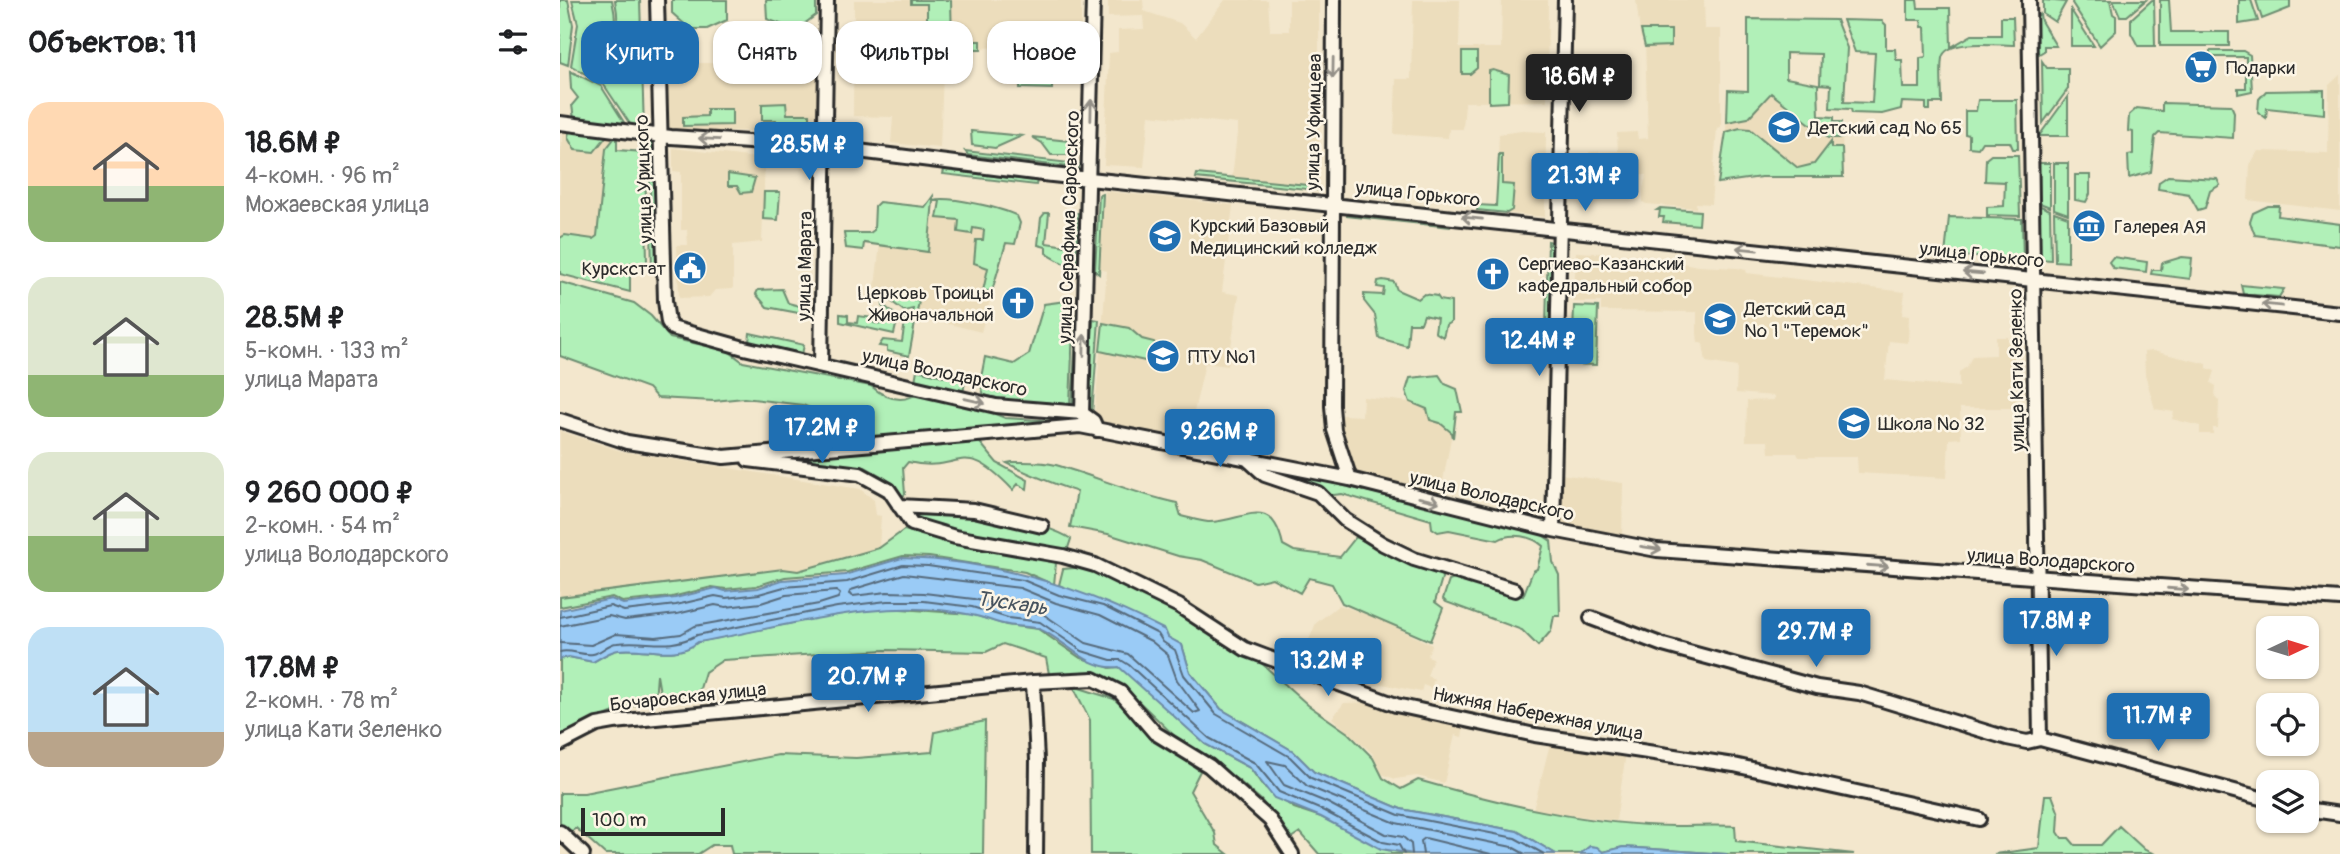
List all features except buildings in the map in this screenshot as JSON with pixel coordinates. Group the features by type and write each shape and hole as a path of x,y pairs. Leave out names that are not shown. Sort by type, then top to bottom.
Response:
{"street":[{"name":"улица Урицкого","path":"657,0 666,314"},
{"name":"улица Марата","path":"821,365 827,0"},
{"name":"улица Серафима Саровского","path":"1082,413 1093,0"},
{"name":"улица Уфимцева","path":"1334,0 1332,406 1340,453 1350,479"},
{"path":"1553,530 1565,0"},
{"name":"улица Кати Зеленко","path":"2029,0 2040,739"},
{"name":"улица Горького","path":"560,123 661,135 826,147 2340,313"},
{"name":"улица Володарского","path":"666,314 668,322 678,331 1008,408 1082,413"},
{"path":"1082,413 1093,421 1097,430"},
{"name":"Нижняя Набережная улица","path":"560,420 628,442 860,474 881,483 912,524 955,537 1063,556 1095,565 1179,606 1245,649 1396,705 1535,735 1734,765 1979,818"},
{"name":"Нижняя Набережная улица","path":"724,457 1080,426 1097,430"},
{"name":"улица Володарского","path":"1097,430 1350,479 1553,530 1657,550 2340,599"},
{"path":"1245,457 1265,475 1318,493 1345,520 1383,544 1414,559 1515,590"},
{"path":"899,506 974,510 1042,526"},
{"path":"1591,618 1663,645 1816,687 1859,693 2007,738 2027,742 2040,739 2256,797"},
{"name":"Бочаровская улица","path":"560,744 597,725 614,722 1065,678 1094,680 1120,692 1155,733 1209,766 1270,820 1292,854"},
{"path":"1033,682 1037,760 1036,854"},
{"path":"2319,811 2340,814"},
{"path":"560,832 583,854"}],"shaded area":[{"path":"854,0 1081,0 1081,21 987,21 987,48 973,48 973,21 854,21"},
{"path":"1108,0 1143,0 1144,11 1180,23 1196,38 1225,0 1268,0 1270,31 1289,31 1289,0 1319,0 1319,188 1232,179 1238,124 1149,115 1144,167 1104,165 1109,53 1118,52 1118,30 1144,29 1143,16 1108,17"},
{"path":"1413,0 1460,0 1459,48 1501,48 1502,0 1548,0 1547,101 1465,102 1463,129 1449,129 1448,138 1394,134 1396,79 1411,79"},
{"path":"1636,0 1704,0 1705,29 1721,29 1721,127 1717,128 1711,204 1696,203 1696,208 1646,204 1643,202 1643,189 1646,175 1634,176 1634,185 1589,184 1589,152 1618,151 1617,133 1637,132 1638,139 1648,138 1645,39 1641,39"},
{"path":"699,63 713,63 713,84 820,84 820,131 667,131 666,84 699,84"},
{"path":"2340,75 2340,211 2248,200 2250,165 2258,151 2328,153 2329,85"},
{"name":"Детский сад № 65","path":"1803,80 1818,84 1819,116 1834,117 1834,122 1842,122 1843,177 1761,177 1718,183 1726,132 1728,90 1753,92"},
{"path":"853,84 943,84 940,148 891,143 893,117 853,116"},
{"path":"569,129 575,150 594,152 609,133 617,135 606,149 597,236 593,239 565,235 560,238 560,161 563,131"},
{"path":"1546,132 1545,217 1496,212 1499,134"},
{"path":"673,148 765,159 762,242 733,245 733,289 715,290 709,297 679,298 677,245 688,245 687,230 681,230 681,172 673,171"},
{"name":"ПТУ №1","path":"1105,191 1233,205 1222,292 1239,295 1228,366 1205,363 1187,443 1094,420 1107,271 1097,268"},
{"path":"930,216 962,219 1017,233 1015,244 1006,243 981,332 913,315 915,301 874,295 880,244"},
{"path":"1576,252 1646,256 1698,266 1737,268 1746,270 1747,273 1905,292 1902,315 1909,316 1908,343 1889,341 1885,380 1959,387 1959,372 1967,367 1972,356 1996,355 1996,337 2008,337 2009,348 2015,349 2017,408 1960,408 1961,438 1949,439 1947,478 1858,473 1857,457 1799,457 1797,453 1769,453 1768,441 1746,441 1747,401 1774,400 1774,396 1736,393 1737,367 1706,362 1703,344 1698,342 1697,312 1601,311 1601,302 1574,302"},
{"path":"2153,351 2207,364 2207,368 2215,371 2211,383 2216,386 2215,396 2219,401 2218,428 2213,428 2213,434 2200,434 2200,426 2172,419 2174,412 2155,409 2145,374 2144,352"},
{"path":"1363,397 1410,402 1427,409 1430,420 1440,423 1452,433 1438,507 1352,486 1353,475 1342,430 1342,415 1362,416"},
{"path":"560,431 621,451 860,489 874,500 876,515 881,516 879,548 798,571 783,569 560,597"},
{"path":"1560,474 1623,483 1622,541 1558,529"},
{"path":"1339,605 1375,617 1432,645 1427,656 1433,658 1427,676 1434,679 1431,688 1423,685 1421,692 1373,682 1301,659 1316,623"},
{"path":"1371,702 1464,726 1462,737 1455,735 1444,783 1417,776 1395,779 1382,774 1372,753 1332,718 1344,703"},
{"path":"1551,740 1626,753 1616,821 1533,810"}],"green space":[{"path":"560,0 568,0 573,25 568,65 560,62"},
{"path":"572,0 612,0 615,21 581,21 581,71 571,66 578,24"},
{"path":"615,0 640,0 641,21 617,21"},
{"path":"672,0 727,0 727,20 713,21 713,26 707,29 699,29 699,21 681,21 672,13"},
{"path":"766,0 816,0 816,15 808,21 767,19"},
{"path":"911,0 951,0 952,21 927,21 927,4 911,4"},
{"path":"1908,0 1917,0 1918,8 1950,8 1951,47 1972,35 2001,35 2001,17 2013,17 2014,45 1974,44 1953,48 1942,58 1942,103 1930,103 1930,110 1926,110 1926,103 1902,102 1901,109 1882,114 1852,113 1851,109 1830,108 1831,85 1820,84 1821,54 1786,53 1786,78 1818,84 1819,116 1834,117 1834,122 1842,122 1842,138 1828,138 1771,93 1748,118 1727,122 1728,90 1748,91 1748,19 1836,20 1847,48 1844,102 1872,103 1875,53 1855,52 1843,20 1882,21 1886,25 1886,49 1895,49 1896,60 1902,60 1903,88 1920,88 1920,58 1926,57 1925,27 1922,27 1921,20 1908,20"},
{"path":"2043,0 2066,2 2055,22 2043,14"},
{"path":"2073,0 2110,0 2113,14 2116,16 2116,31 2100,46 2072,3"},
{"path":"2113,0 2146,0 2127,16 2120,16"},
{"path":"2152,0 2155,46 2138,46 2131,33 2131,19"},
{"path":"2160,0 2169,0 2171,32 2229,32 2229,46 2160,46"},
{"path":"2239,0 2251,0 2258,21 2239,24"},
{"path":"2256,0 2290,0 2290,8 2262,19"},
{"path":"2071,10 2094,46 2071,46"},
{"path":"2040,14 2041,21 2056,46 2044,46 2044,51 2036,54 2034,18"},
{"path":"1641,30 1671,30 1671,46 1645,47"},
{"path":"973,41 981,41 981,49 973,49"},
{"path":"2210,51 2243,51 2250,55 2252,91 2238,94 2238,88 2246,88 2246,57 2210,57"},
{"path":"1462,52 1477,52 1477,68 1470,74 1462,74"},
{"path":"2042,61 2047,68 2068,68 2068,89 2043,123"},
{"path":"570,71 581,76 581,84 601,86 627,127 574,119 572,105 578,98 571,89"},
{"path":"1489,71 1509,75 1508,102 1489,103"},
{"path":"643,84 644,129 632,127 604,85"},
{"path":"1020,84 1052,84 1052,89 1020,88"},
{"path":"2324,90 2324,114 2267,108 2266,118 2258,112 2259,99 2266,91"},
{"path":"2068,96 2068,136 2039,136"},
{"path":"1978,100 2017,100 2018,149 2013,149 2010,142 1982,142 1978,148 1969,147 1969,135 1965,134 1965,111 1976,111"},
{"path":"786,103 787,114 810,114 810,123 777,124 776,120 762,120 762,104"},
{"path":"2162,103 2231,105 2234,112 2233,138 2159,133 2155,137 2151,172 2129,178 2128,155 2133,154 2133,132 2128,131 2129,115 2137,108 2162,111"},
{"path":"707,109 732,109 732,125 683,126 683,117 707,116"},
{"path":"1740,128 1750,129 1798,168 1814,164 1831,142 1831,148 1842,148 1843,177 1761,177 1718,183 1726,132"},
{"path":"569,129 609,133 594,152 575,150 568,138"},
{"path":"971,131 1022,136 995,148 972,145"},
{"path":"617,135 617,150 645,152 647,263 630,263 630,292 560,274 560,238 565,235 593,239 597,236 606,149"},
{"path":"1032,137 1078,142 1077,155 1051,155 1042,143"},
{"path":"649,138 655,141 660,271 652,271"},
{"path":"768,147 812,152 813,160 767,155"},
{"path":"965,151 1079,164 1078,168 968,155"},
{"path":"1499,154 1502,154 1502,184 1514,185 1512,210 1507,213 1477,210 1477,205 1496,206"},
{"path":"1991,155 2018,155 2020,216 1987,215 1987,207 2004,206 2005,182 1985,181 1986,159"},
{"path":"2037,163 2050,163 2050,207 2037,202"},
{"path":"2054,163 2068,163 2068,214 2054,209"},
{"path":"944,170 1037,181 1036,185 943,174"},
{"path":"728,174 755,178 751,192 741,193 737,186 728,186"},
{"path":"1197,174 1317,186 1317,190 1196,178"},
{"path":"2075,175 2090,175 2090,194 2086,202 2075,200"},
{"path":"2168,176 2217,179 2220,185 2210,191 2205,208 2198,210 2189,194 2158,189 2159,182"},
{"path":"764,192 780,192 778,220 763,219"},
{"path":"1103,194 1099,274 1095,271 1099,195"},
{"path":"933,196 933,200 976,204 1017,216 1020,223 1015,244 1006,243 992,291 983,291 988,268 974,263 976,240 983,240 984,230 973,228 972,234 958,232 959,220 937,218 940,201 933,201 928,252 864,243 863,250 846,248 844,233 870,233 874,230 875,206 879,202 925,207"},
{"path":"1083,197 1078,408 1072,408"},
{"path":"2038,205 2050,210 2051,260 2039,259"},
{"path":"2268,206 2279,206 2278,216 2340,224 2340,246 2255,235 2250,222 2253,213"},
{"path":"1660,208 1700,211 1699,225 1663,222 1664,217 1659,217 1660,210 1657,210"},
{"path":"1347,210 1451,221 1450,227 1347,216"},
{"path":"2054,212 2068,217 2068,262 2055,261"},
{"path":"1045,213 1049,213 1046,243 1067,246 1071,213 1078,213 1076,270 1046,253 1046,247 1038,245 1041,218"},
{"path":"1949,217 2022,219 2023,260 1945,255"},
{"path":"1548,241 1552,242 1551,329 1546,328"},
{"path":"2113,257 2147,262 2146,272 2113,268 2109,262"},
{"path":"2182,257 2192,258 2190,279 2151,274 2152,270 2161,270 2162,263"},
{"path":"1378,281 1394,282 1397,290 1418,299 1424,294 1451,302 1451,322 1446,325 1443,337 1435,332 1437,318 1424,315 1421,323 1409,323 1407,346 1379,338 1375,315 1364,301 1364,294 1383,295 1384,288 1377,287"},
{"path":"560,282 634,303 651,316 670,338 727,350 743,362 871,386 894,398 906,398 919,393 978,407 1005,418 1077,422 839,441 831,433 811,428 812,409 803,405 744,398 714,401 657,398 648,388 560,356"},
{"path":"2241,285 2284,289 2279,297 2243,294"},
{"path":"782,289 788,303 808,308 809,315 767,307 756,294 758,290"},
{"path":"884,296 919,301 909,356 887,351 887,347 879,346 883,340 902,342 905,321 911,320 913,309 904,311"},
{"path":"1074,300 1070,405 1041,402 1034,407 984,395 980,383 985,357 1014,364 1029,354 1044,304"},
{"path":"883,305 898,317 894,334 840,322 840,314 848,315 848,322 857,323 858,316 875,318 874,323 885,324"},
{"path":"1574,306 1598,307 1596,365 1572,364"},
{"path":"1093,319 1099,320 1092,415 1088,401"},
{"path":"1103,323 1129,328 1142,339 1154,342 1157,347 1154,363 1100,351"},
{"path":"750,333 804,345 801,359 752,346 749,342"},
{"path":"917,370 965,381 963,394 915,381"},
{"path":"1439,375 1445,384 1457,389 1462,412 1456,412 1453,438 1452,433 1440,423 1430,420 1427,409 1410,402 1406,391 1410,378"},
{"path":"977,439 997,463 1028,480 1027,489 1018,484 1013,490 996,473 971,460 926,465 908,462 903,468 905,494 901,498 885,478 865,467 771,457"},
{"path":"1007,463 1056,465 1177,503 1181,516 1202,521 1263,514 1271,519 1278,529 1283,545 1294,551 1340,557 1356,537 1404,561 1441,572 1442,578 1435,602 1443,608 1430,641 1342,603 1332,584 1309,578 1300,593 1272,578 1255,582 1202,560 1178,556 1108,534 1070,527 1077,492"},
{"path":"1258,466 1535,530 1551,541 1553,562 1559,575 1560,616 1554,616 1551,631 1538,646 1522,630 1443,599 1449,581 1457,578 1523,596 1533,571 1537,569 1543,546 1533,540 1521,536 1498,540 1449,530 1438,532 1432,528 1431,520 1342,494 1325,496"},
{"path":"909,510 1016,520 1056,531 1071,539 1068,548 1062,551 956,534 911,518"},
{"path":"904,530 973,547 1038,555 1056,563 1054,585 1025,572 929,557 903,556 848,572 785,577 756,586 726,589 712,587 672,597 622,602 612,597 560,607 560,597 783,569 798,571 879,548"},
{"path":"1086,567 1173,606 1258,660 1308,705 1348,733 1373,758 1383,778 1401,789 1418,780 1546,812 1643,825 1735,826 1736,841 1854,854 1727,854 1623,847 1602,852 1590,846 1580,854 1556,854 1517,831 1401,809 1314,772 1293,751 1221,709 1190,672 1182,645 1059,585 1063,569"},
{"path":"887,608 971,614 1006,625 1038,629 1079,657 1126,671 1205,744 1250,768 1263,786 1294,808 1321,817 1387,850 1414,854 1319,854 1300,832 1291,838 1261,800 1238,780 1188,749 1125,688 1096,674 1049,674 1046,658 1003,644 986,652 885,650 723,660 705,672 699,692 661,699 657,675 655,701 618,711 560,738 560,659 569,657 593,662 608,653 628,649 680,651 698,642 837,614"},
{"path":"1073,686 1114,699 1168,748 1200,771 1190,791 1215,833 1217,845 1228,854 1091,854 1090,720"},
{"path":"985,721 983,854 732,854 730,845 712,845 698,854 605,854 576,828 572,831 560,824 560,793 584,793 778,755 856,758 932,752 935,732"},
{"path":"2045,795 2052,795 2059,814 2058,832 2062,838 2069,838 2075,845 2101,845 2119,826 2145,850 2155,854 1994,854 2039,848"}],"water":[{"name":"Тускарь","path":"902,558 1005,570 1070,589 1134,615 1165,630 1168,637 1182,645 1190,672 1221,709 1293,751 1314,772 1401,809 1517,831 1556,854 1414,854 1381,849 1321,817 1274,798 1250,768 1205,744 1119,667 1107,667 1087,660 1039,629 1012,626 972,615 938,610 869,611 834,615 698,642 680,651 628,649 608,653 593,662 569,657 560,659 560,610 611,599 623,604 675,598 716,588 725,591 758,588 782,580 845,575"},
{"path":"1590,846 1603,852 1623,847 1727,854 1580,854"}],"place":[{"name":"Подарки","path":"2201,67"},
{"name":"Детский сад № 65","path":"1784,127"},
{"name":"Галерея АЯ","path":"2089,226"},
{"name":"Курский Базовый Медицинский колледж","path":"1165,236"},
{"name":"Курскстат","path":"690,268"},
{"name":"Сергиево-Казанский кафедральный собор","path":"1493,274"},
{"name":"Церковь Троицы Живоначальной","path":"1018,303"},
{"name":"Детский сад № 1 \"Теремок\"","path":"1720,319"},
{"name":"ПТУ №1","path":"1163,356"},
{"name":"Школа № 32","path":"1854,423"}]}
